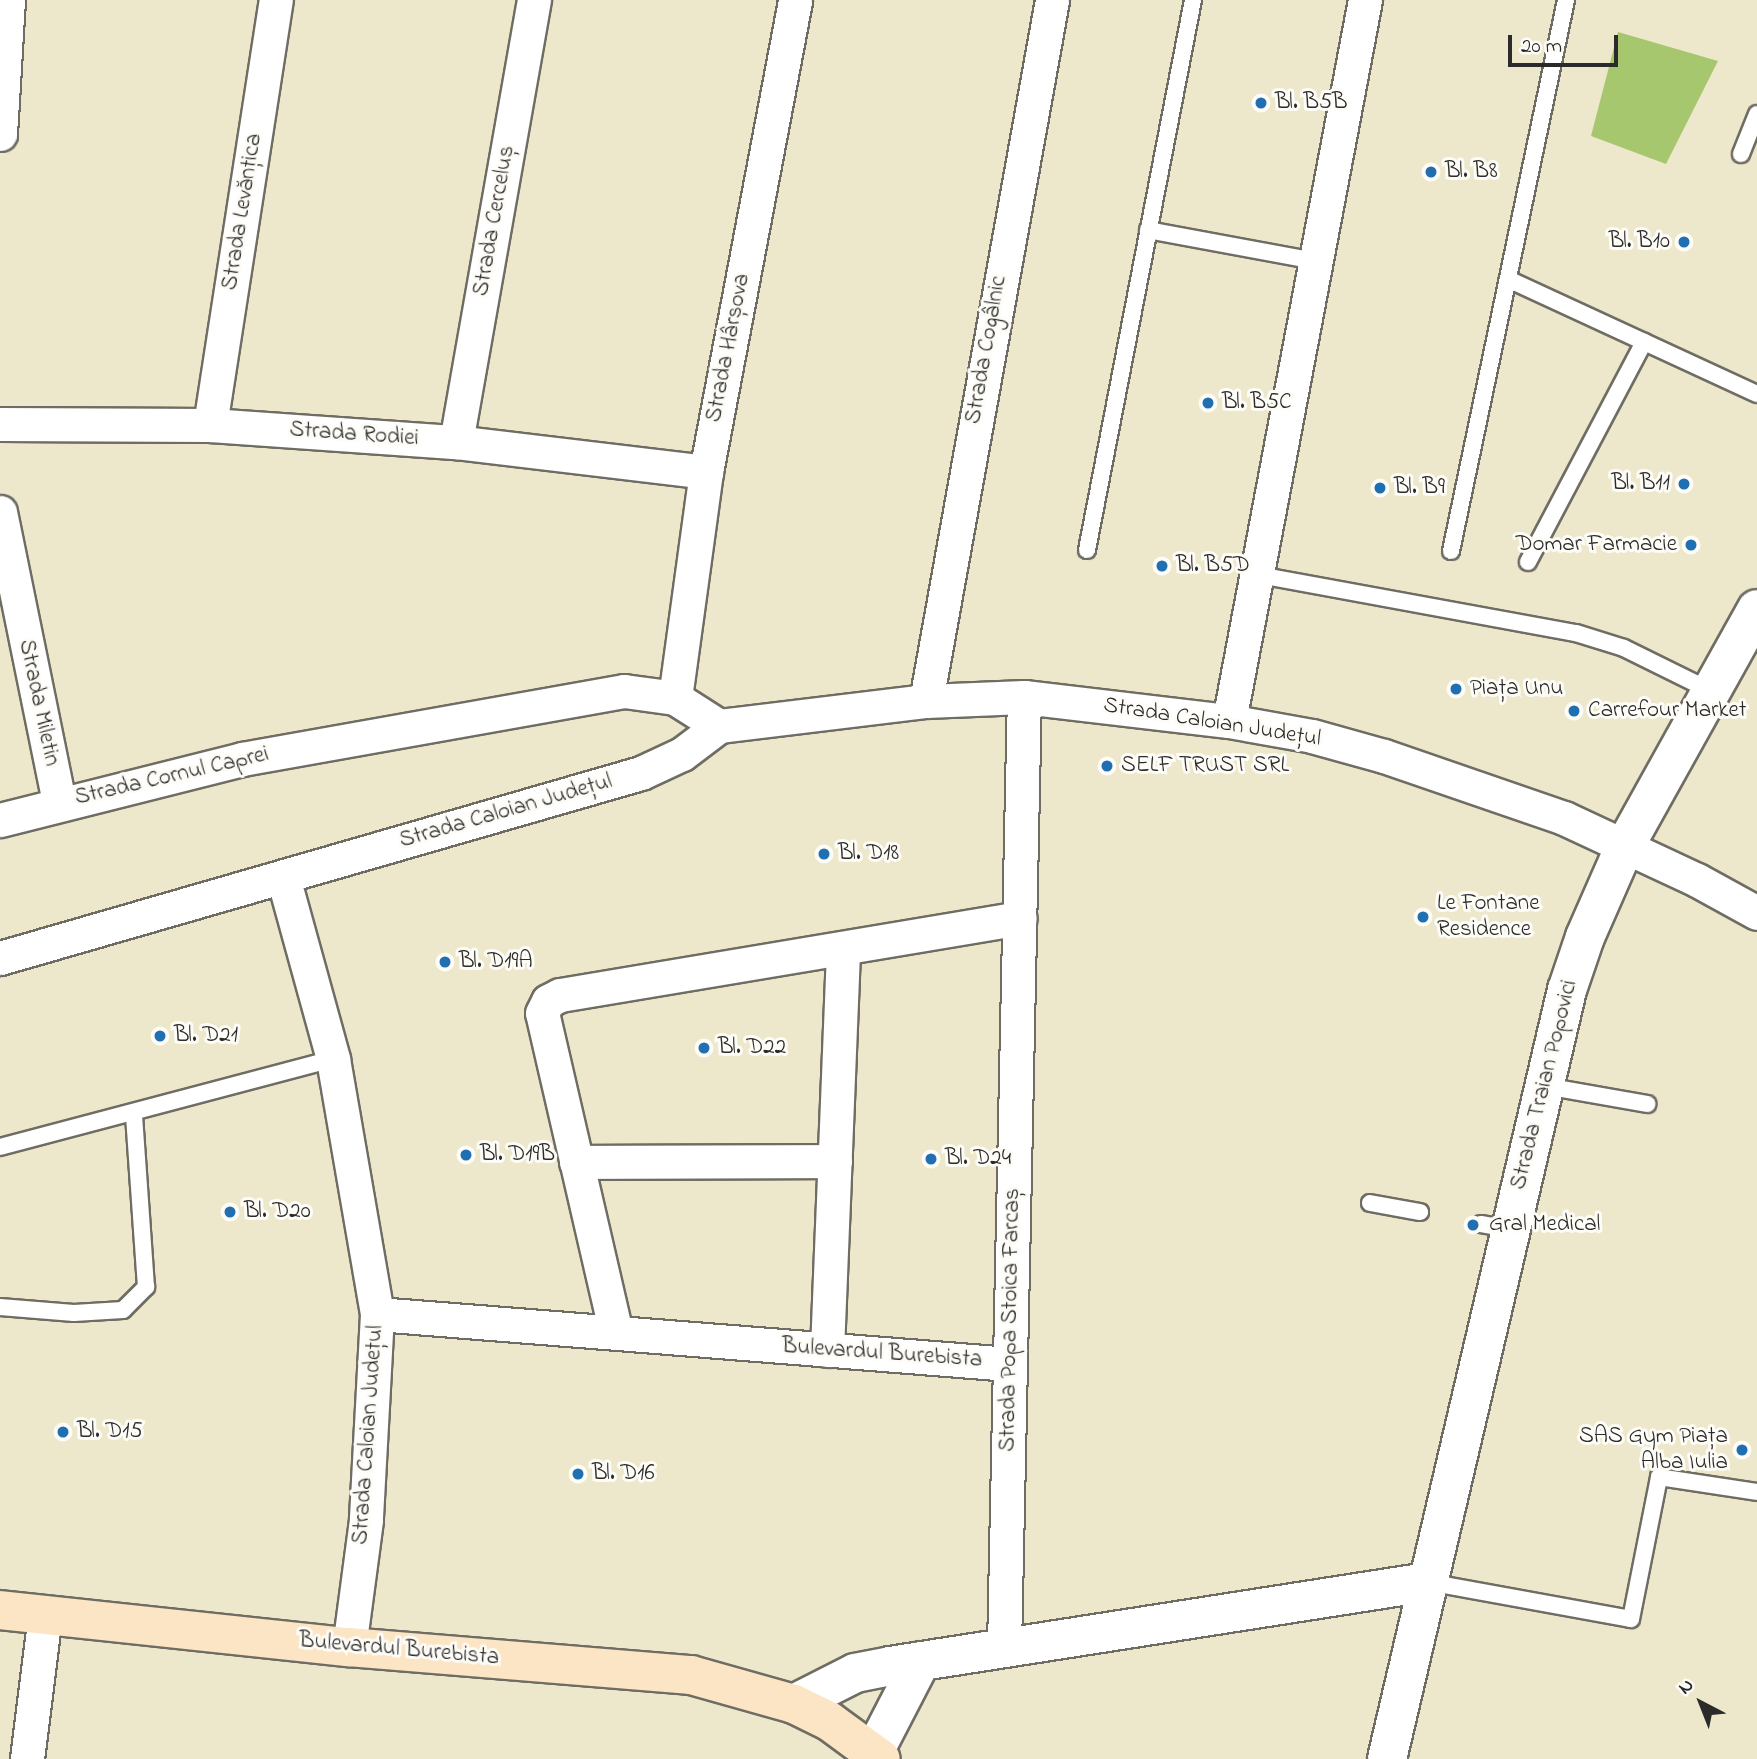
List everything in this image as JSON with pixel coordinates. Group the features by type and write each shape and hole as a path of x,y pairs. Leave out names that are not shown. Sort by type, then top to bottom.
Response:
{"main road":[{"name":"Bulevardul Burebista","path":"0,1610 349,1647 672,1673 732,1684 794,1703 877,1755"}],"street":[{"path":"0,134 8,0"},
{"name":"Strada Levănțica","path":"210,425 276,0"},
{"name":"Strada Cerceluș","path":"456,442 534,0"},
{"name":"Strada Hârșova","path":"675,698 706,472 795,0"},
{"name":"Strada Cogâlnic","path":"926,701 1052,0"},
{"path":"1229,721 1259,575 1365,0"},
{"name":"Strada Rodiei","path":"0,424 210,425 456,442 706,472"},
{"name":"Strada Miletin","path":"0,512 5,573 59,803"},
{"name":"Strada Traian Popovici","path":"1387,1759 1427,1582 1495,1226 1545,1086 1585,937 1625,846 1757,609"},
{"name":"Strada Cornul Caprei","path":"0,820 59,803 243,759 624,691 675,698"},
{"name":"Strada Caloian Județul","path":"0,958 641,773 682,754 719,726 926,701 1024,697 1229,721 1312,736 1384,756 1564,818 1757,913"},
{"name":"Strada Popa Stoica Farcaș","path":"1004,1648 1024,697"},
{"path":"675,698 719,726"},
{"name":"Strada Caloian Județul","path":"283,877 333,1059 377,1314 366,1520 349,1647"},
{"path":"616,1333 542,1013 548,1001 560,995 1020,918"},
{"path":"827,1350 843,949"},
{"path":"576,1162 835,1161"},
{"name":"Bulevardul Burebista","path":"377,1314 1010,1364"},
{"path":"794,1703 855,1673 1427,1582"},
{"path":"27,1759 45,1614"},
{"name":"Bulevardul Burebista","path":"877,1755 921,1661"}],"lane":[{"path":"1087,550 1193,0"},
{"path":"1451,551 1566,0"},
{"path":"1741,154 1757,114"},
{"path":"1148,230 1317,261"},
{"path":"1508,279 1757,394"},
{"path":"1528,562 1644,342"},
{"path":"1259,575 1576,633 1624,648 1712,691"},
{"path":"0,1147 134,1114 333,1059"},
{"path":"1545,1086 1647,1104"},
{"path":"0,1307 74,1312 123,1310 146,1287 134,1114"},
{"path":"1370,1203 1420,1212"},
{"path":"1427,1582 1631,1619 1659,1477 1757,1492"}],"green space":[{"path":"1618,32 1718,61 1666,164 1591,136"}],"place":[{"name":"Bl. B5B","path":"1261,103"},
{"name":"Bl. B8","path":"1431,172"},
{"name":"Bl. B10","path":"1684,242"},
{"name":"Bl. B5C","path":"1208,403"},
{"name":"Bl. B11","path":"1684,484"},
{"name":"Bl. B9","path":"1380,488"},
{"name":"Domar Farmacie","path":"1691,545"},
{"name":"Bl. B5D","path":"1162,566"},
{"name":"Piața Unu","path":"1456,689"},
{"name":"Carrefour Market","path":"1574,711"},
{"name":"SELF TRUST SRL","path":"1107,766"},
{"name":"Bl. D18","path":"824,854"},
{"name":"Le Fontane Residence","path":"1423,917"},
{"name":"Bl. D19A","path":"445,962"},
{"name":"Bl. D21","path":"160,1036"},
{"name":"Bl. D22","path":"704,1048"},
{"name":"Bl. D19B","path":"466,1155"},
{"name":"Bl. D24","path":"931,1159"},
{"name":"Bl. D20","path":"230,1212"},
{"name":"Gral Medical","path":"1473,1225"},
{"name":"Bl. D15","path":"63,1432"},
{"name":"SAS Gym Piața Alba Iulia","path":"1742,1450"},
{"name":"Bl. D16","path":"578,1474"}]}
